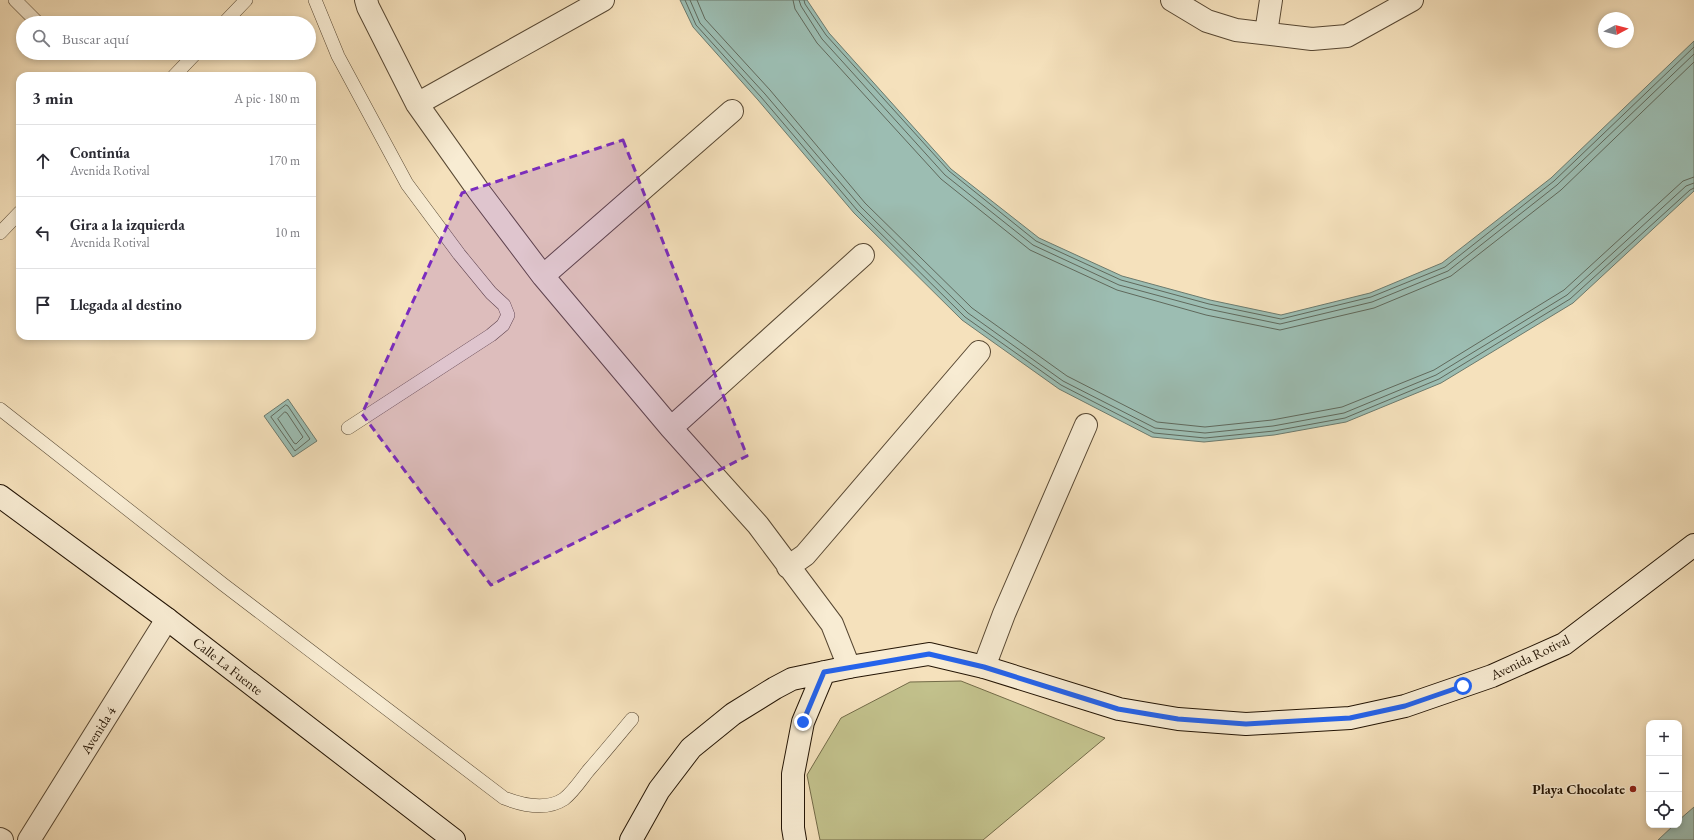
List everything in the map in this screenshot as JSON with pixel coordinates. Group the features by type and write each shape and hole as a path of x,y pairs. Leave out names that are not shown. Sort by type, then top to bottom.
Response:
{"street":[{"path":"366,0 368,7 417,104 478,190 543,276 671,428 758,525 832,624 849,667"},
{"path":"417,104 603,0"},
{"path":"1173,0 1207,22 1236,30 1312,39 1347,36 1412,0"},
{"path":"1266,33 1271,0"},
{"path":"543,276 732,111"},
{"path":"671,428 863,256"},
{"path":"788,567 805,555 979,352"},
{"path":"984,667 1004,614 1086,425"},
{"name":"Calle La Fuente","path":"0,496 167,619 454,840"},
{"name":"Avenida Rotival","path":"631,840 659,790 691,748 733,714 792,679 849,667 929,654 984,667 1118,709 1178,719 1246,724 1350,718 1405,706 1492,676 1564,644 1694,545"},
{"name":"Avenida 4","path":"29,840 167,619"},
{"path":"796,840 793,828 793,774 803,722 824,672"}],"lane":[{"path":"15,0 31,16"},
{"path":"231,16 246,0"},
{"path":"315,0 338,56 407,184 459,254 491,293 504,305 508,315 503,325 491,335 348,428"},
{"path":"178,72 189,60"},
{"path":"0,233 16,216"},
{"path":"0,409 224,585 504,798 520,805 534,806 546,805 563,799 578,784 632,719"}],"highlighted area":[{"path":"623,140 747,456 491,585 362,414 462,193"}],"shaded area":[{"path":"961,681 1105,738 983,840 820,840 807,775 841,718 910,682"}],"water":[{"path":"680,0 807,0 829,33 951,169 1039,238 1122,276 1210,300 1281,315 1370,293 1442,263 1551,178 1694,41 1694,191 1573,303 1441,383 1346,422 1274,435 1204,442 1152,437 1059,389 962,320 854,213 758,100 693,27"},
{"path":"288,399 317,441 293,457 264,416"},
{"path":"1694,807 1694,840 1658,840 1671,828 1682,828 1682,817"}],"place":[{"name":"Playa Chocolate","path":"1633,789"}],"route":[{"path":"803,722 824,672 929,654 984,667 1118,709 1178,719 1246,724 1350,718 1405,706 1463,686"}]}
